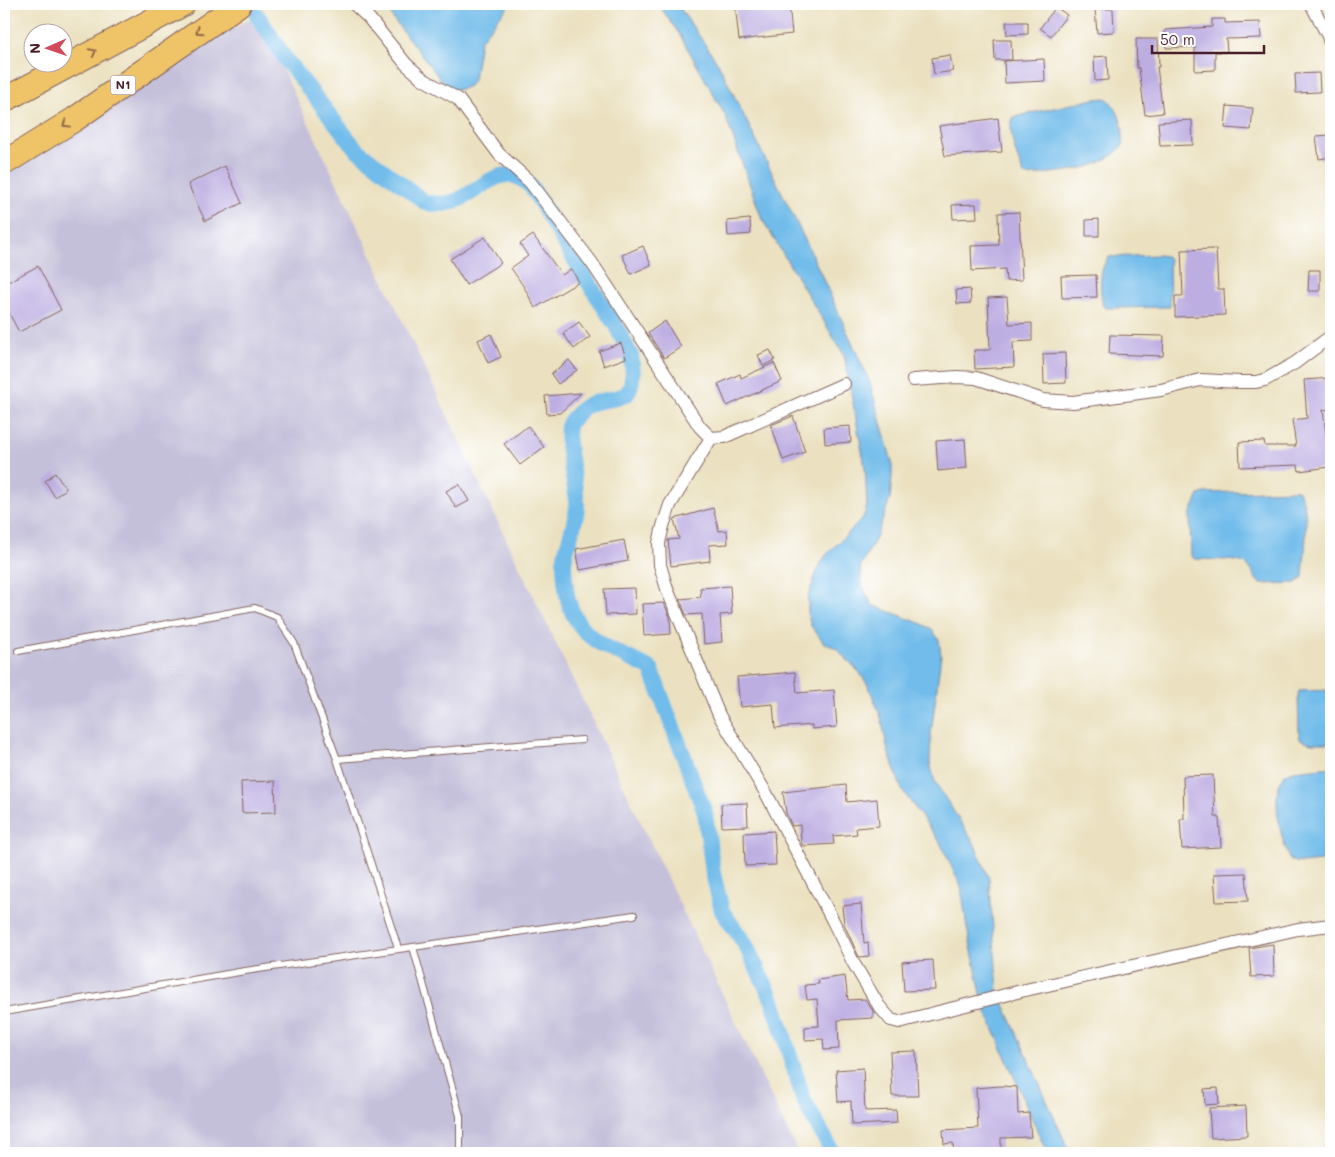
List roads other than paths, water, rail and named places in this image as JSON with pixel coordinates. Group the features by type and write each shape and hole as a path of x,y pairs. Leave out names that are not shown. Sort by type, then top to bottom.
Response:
{"highway":[{"path":"4,100 183,4"},
{"name":"N1","path":"4,163 75,119 239,4"}],"street":[{"path":"354,4 368,17 406,64 423,79 458,99 499,154 530,182 592,263 700,427 711,438 724,437 844,384"},
{"path":"1312,4 1331,46"},
{"path":"913,380 957,377 976,378 1043,400 1073,402 1161,390 1200,380 1256,382 1265,380 1280,373 1331,336"},
{"path":"711,438 670,506 662,526 659,543 660,565 667,589 719,715 766,793 834,921 854,964 879,1006 891,1020 899,1022 1021,991 1298,929 1331,925"}],"lane":[{"path":"18,651 256,608 277,617 294,643 337,759 398,948"},
{"path":"337,759 582,740"},
{"path":"4,1012 245,971 634,915"},
{"path":"413,947 460,1116 460,1153"}],"water":[{"path":"385,4 510,4 480,41 474,79 469,86 462,89 449,90 394,20"},
{"path":"658,4 677,4 718,63 809,248 869,380 892,462 892,477 890,499 876,538 860,567 862,585 872,605 932,629 939,640 941,655 931,734 930,763 935,782 974,843 989,878 998,991 1070,1153 1047,1153 984,1007 967,928 961,887 940,842 902,790 888,751 881,717 869,687 860,673 836,648 824,643 811,626 808,615 808,597 818,568 826,555 863,518 867,506 865,467 844,355 762,219 725,115 680,35"},
{"path":"1106,98 1118,113 1123,132 1123,145 1114,154 1092,166 1080,169 1029,176 1024,175 1012,137 1011,129 1014,117"},
{"path":"1166,256 1169,259 1170,307 1106,308 1103,306 1101,274 1109,257"},
{"path":"1297,490 1302,497 1306,518 1306,531 1303,577 1296,583 1261,584 1249,567 1243,563 1230,560 1195,559 1191,556 1190,515 1199,495 1204,493"},
{"path":"1331,690 1331,743 1311,743 1300,739 1299,691"},
{"path":"1331,767 1331,860 1295,862 1289,859 1281,834 1277,805 1278,788 1285,774 1294,771"}],"waterway":[{"path":"257,15 287,61 356,149 426,203 443,204 453,202 492,179 502,176 512,175 521,179 532,188 616,326 631,356 633,373 627,394 587,405 571,420 568,430 577,502 576,517 564,562 566,588 570,606 576,620 596,640 651,669 705,813 713,873 722,911 745,944 773,1001 804,1101 833,1153"}]}
